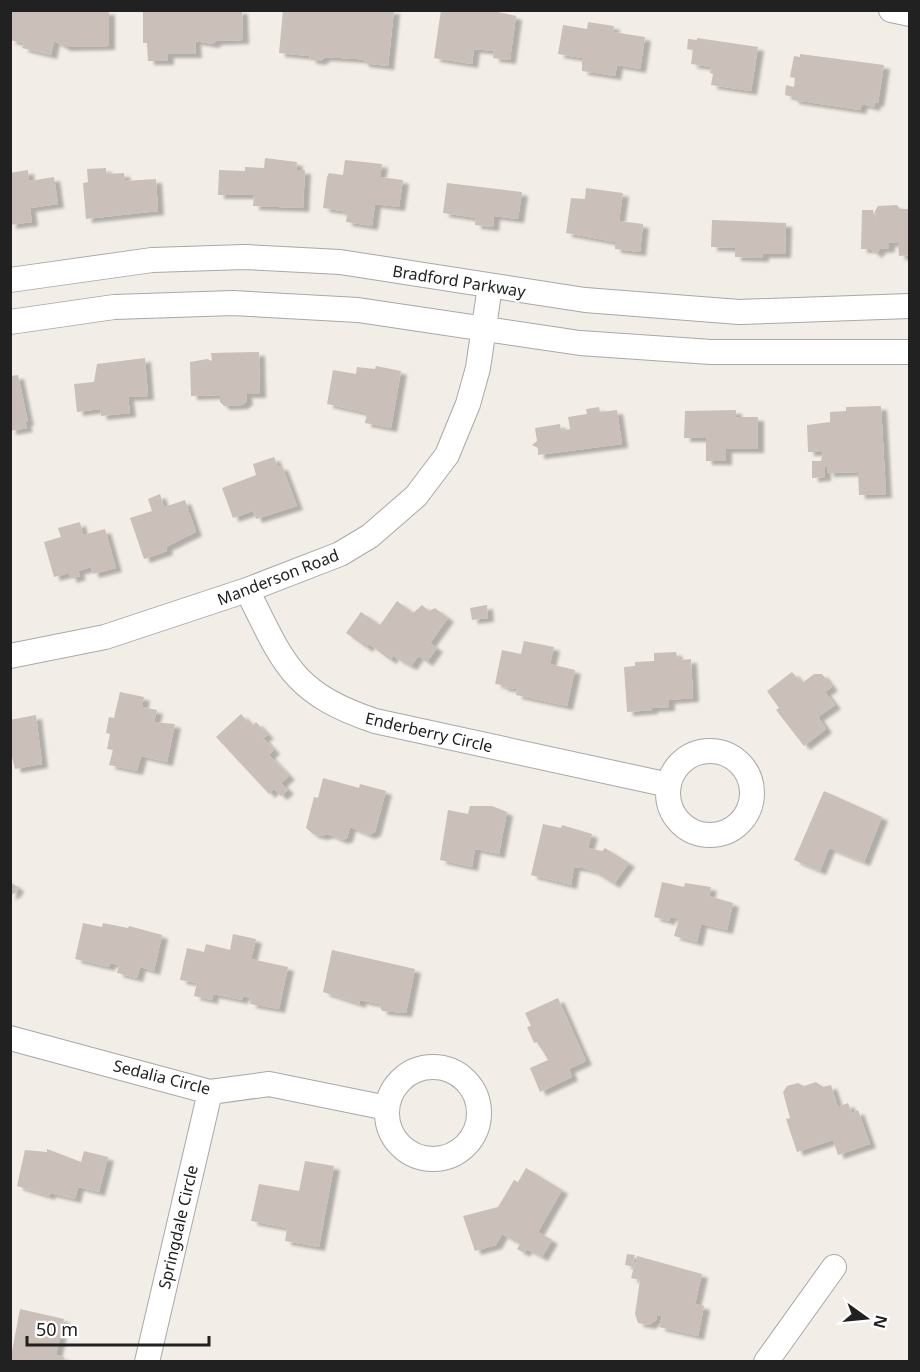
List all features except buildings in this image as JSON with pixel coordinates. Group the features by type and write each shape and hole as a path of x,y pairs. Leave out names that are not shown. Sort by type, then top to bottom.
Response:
{"street":[{"path":"891,10 909,14"},
{"name":"Bradford Parkway","path":"10,280 152,260 245,257 340,262 585,300 739,312 909,306"},
{"name":"Manderson Road","path":"10,656 105,637 247,590 340,554 370,536 416,496 447,455 464,414 478,368 490,286"},
{"path":"10,322 114,307 233,303 358,310 580,343 711,352 909,352"},
{"name":"Enderberry Circle","path":"247,590 278,653 301,683 337,708 375,721 669,786"},
{"name":"Sedalia Circle","path":"10,1038 210,1092 269,1084 387,1108"},
{"name":"Springdale Circle","path":"147,1362 210,1092"},
{"path":"766,1362 834,1267"}]}
